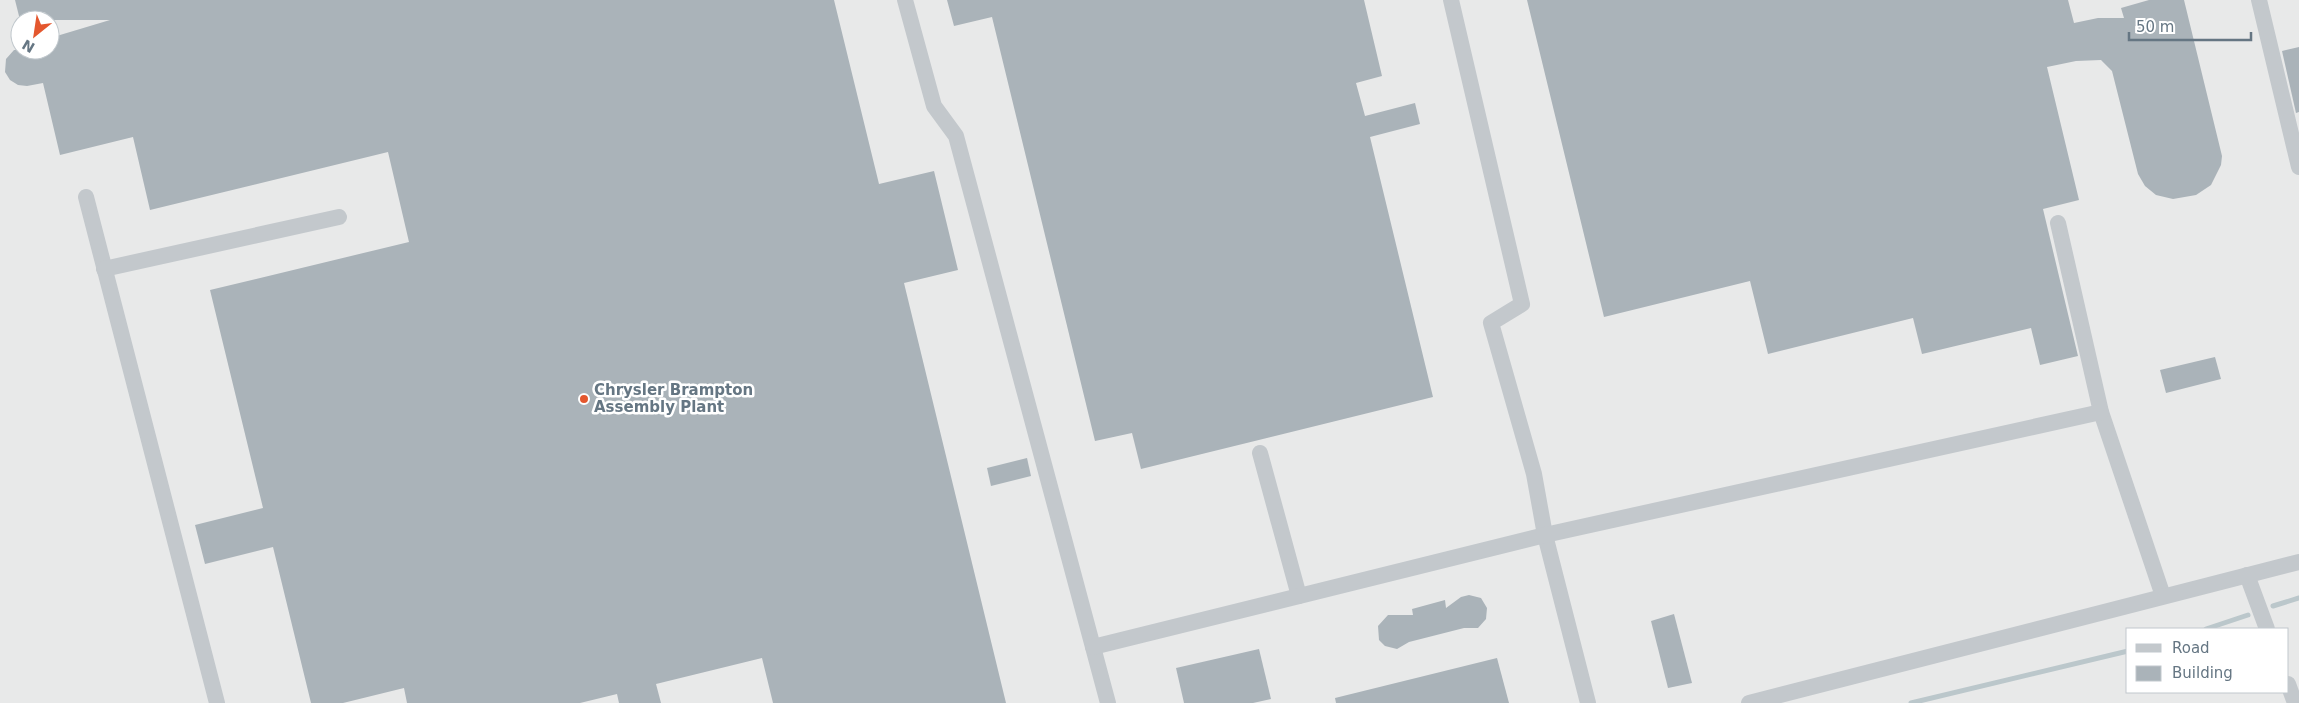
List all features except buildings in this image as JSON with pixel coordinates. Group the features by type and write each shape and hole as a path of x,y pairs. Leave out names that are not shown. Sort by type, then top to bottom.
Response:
{"lane":[{"path":"905,0 934,106 956,136 1108,703"},
{"path":"1451,0 1522,304 1491,323 1534,474 1545,535 1588,703"},
{"path":"2259,0 2295,135 2299,167"},
{"path":"86,197 216,703"},
{"path":"104,269 339,217"},
{"path":"2058,223 2101,412 2163,596"},
{"path":"1093,647 1545,535 2101,412"},
{"path":"1260,453 1298,596"},
{"path":"1749,703 2299,562"},
{"path":"2248,575 2267,628"},
{"path":"2289,687 2295,703"}],"shaded area":[{"name":"Chrysler Brampton Assembly Plant","path":"0,0 2299,0 2299,703 0,703"}],"waterway":[{"path":"2273,606 2299,598"},
{"path":"2209,628 2248,615"},
{"path":"1911,703 2126,651"}],"place":[{"name":"Chrysler Brampton Assembly Plant","path":"584,399"}]}
